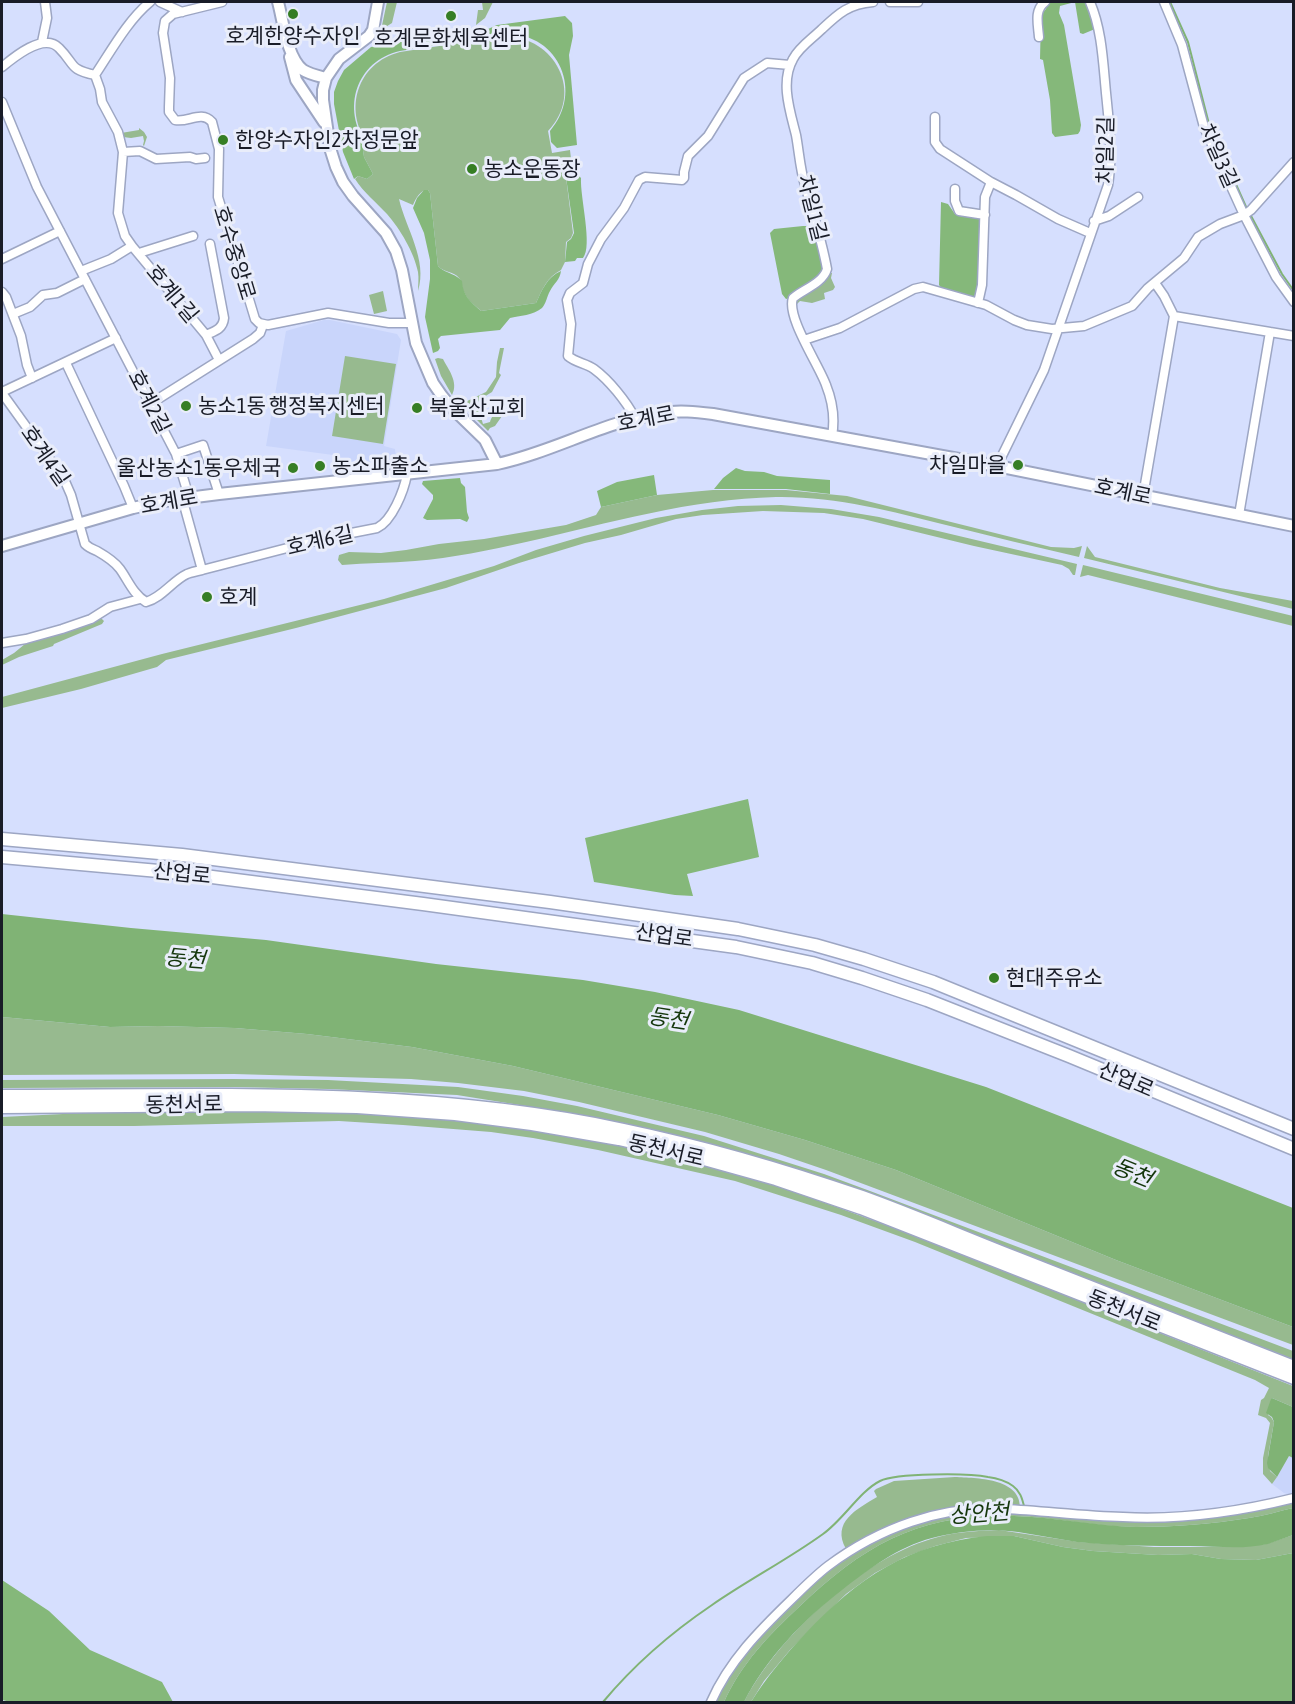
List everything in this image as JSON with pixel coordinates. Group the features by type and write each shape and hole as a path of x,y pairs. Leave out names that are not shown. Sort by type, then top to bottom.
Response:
{"main road":[{"name":"산업로","path":"2,839 182,855 539,901 727,928 815,945 933,982 1293,1130"},
{"name":"산업로","path":"2,857 181,873 423,903 724,945 812,963 938,1004 1293,1149"},
{"name":"동천서로","path":"2,1096 255,1094 358,1097 456,1104 621,1129 780,1170 866,1198 1293,1367"},
{"name":"동천서로","path":"2,1107 252,1105 357,1107 455,1114 618,1139 697,1157 776,1179 861,1208 1293,1378"}],"street":[{"path":"42,42 47,18 45,2"},
{"path":"95,75 113,46 150,2"},
{"path":"160,2 182,12"},
{"name":"호수중앙로","path":"217,2 167,17 163,26 170,78 168,99 170,112 175,120 202,116 209,118 212,122 219,149 218,197 252,313 258,323 276,325 328,313 389,323 411,323"},
{"path":"278,2 291,53 297,64 303,69 326,78"},
{"path":"378,2 373,30 369,36 339,59 326,78 323,100 326,126 336,167 343,182 386,233 396,251 402,270 416,343 433,383 451,407 484,440 497,464"},
{"path":"635,418 615,390 594,369 568,356 571,335 569,295 583,283 590,260 601,239 624,208 639,180 645,177 682,180 690,153 708,136 744,78 767,63 790,64 799,51 839,13 851,6 873,2"},
{"path":"890,2 918,2"},
{"path":"1039,37 1038,10 1045,2"},
{"name":"차일2길","path":"997,466 1038,385 1108,185 1110,172 1108,116 1102,50 1098,22 1090,2"},
{"name":"차일3길","path":"1164,2 1182,45 1204,126 1276,277 1293,302"},
{"path":"2,67 42,42 57,45 80,72 95,75"},
{"path":"288,42 296,80 326,126"},
{"name":"차일1길","path":"790,64 787,86 789,111 804,183 827,269 820,279 796,295 792,300 792,306 804,340 826,384 832,412 832,436"},
{"path":"95,75 102,102 118,132 123,152 140,151 156,159 205,158"},
{"name":"호계2길","path":"2,102 37,187 176,454 203,445 219,494"},
{"path":"935,117 935,142 938,145 991,182 1058,219 1090,233"},
{"name":"호계1길","path":"123,152 118,213 125,236 206,335 219,360"},
{"name":"차일3길","path":"1247,213 1293,162"},
{"path":"978,303 982,285 986,192 991,182"},
{"path":"955,189 955,201 959,211 985,215"},
{"path":"1094,221 1109,216 1138,197"},
{"path":"804,340 840,328 919,287 927,287 978,303 1020,323 1037,327 1059,328 1087,325 1125,310 1136,303 1184,258 1198,237 1220,224 1247,213"},
{"path":"2,259 60,231"},
{"name":"호계1길","path":"138,253 193,236"},
{"name":"호계1길","path":"206,335 221,328 224,324 210,244"},
{"path":"13,314 30,307 43,295 57,293 132,246"},
{"path":"1143,496 1174,316 1155,283"},
{"path":"2,292 21,336 32,378"},
{"path":"1174,316 1293,336"},
{"path":"150,404 253,339 260,333 263,325"},
{"path":"1239,515 1270,332"},
{"path":"2,392 116,338"},
{"path":"66,363 133,508"},
{"name":"호계4길","path":"2,392 64,479 80,524"},
{"name":"호계로","path":"2,546 133,508 185,499 497,464 538,453 603,427 635,418 663,412 691,411 997,466 1293,526"},
{"path":"176,454 186,487 184,506 202,570"},
{"name":"호계6길","path":"2,643 26,639 71,626 100,615 110,607 140,598 146,602 150,601 186,574 382,526 401,494 407,474"},
{"path":"80,524 86,546 99,552 117,566 140,598"},
{"path":"711,1702 724,1677 751,1640 827,1566 886,1531 910,1522 946,1513 984,1509 1123,1517 1166,1517 1225,1512 1293,1498"}],"shaded area":[{"path":"387,2 397,2 392,23 381,30"},
{"path":"482,2 493,2 485,18 476,25 478,10 483,10"},
{"path":"1075,2 1060,6 1059,13 1064,25 1081,125 1078,134 1055,137 1052,133 1050,100 1043,60 1040,59 1041,14 1047,4"},
{"path":"1075,2 1085,2 1095,29 1080,33"},
{"path":"565,16 572,23 573,36 569,55 577,145 557,148 551,142 550,131 560,116 565,99 565,83 561,68 552,54 540,43 525,36 506,34 400,51 385,56 373,65 363,76 354,102 359,131 367,145 363,150 364,157 373,174 367,179 358,176 354,179 343,152 334,92 344,70 371,47 415,35 453,38 479,33 497,25"},
{"name":"농소운동장","path":"505,36 523,39 538,46 550,56 559,70 564,85 564,100 559,116 548,131 552,153 570,150 573,176 566,177 573,233 566,242 565,262 561,270 549,280 536,303 481,311 467,298 457,276 438,266 428,190 417,197 413,205 399,199 418,256 420,279 418,291 418,272 406,241 392,220 355,179 358,176 367,179 373,174 364,157 363,150 368,144 360,131 356,117 356,103 364,77 373,66 385,58 400,52"},
{"path":"139,128 147,137 144,146 143,136 123,137 121,133 139,130"},
{"path":"577,174 581,178 586,252 583,258 565,262 567,242 574,233 566,177"},
{"path":"424,190 430,193 438,266 462,281 468,298 481,311 536,303 549,280 561,271 542,308 531,314 510,318 500,330 441,336 438,339 440,348 433,353 425,317 430,260 424,233 413,208 417,198"},
{"path":"941,202 948,204 955,214 982,217 978,299 942,289 939,285"},
{"path":"813,226 824,267 823,273 786,299 782,294 770,233 774,229"},
{"path":"832,273 831,278 835,287 824,293 825,299 812,303 800,301 796,305 793,301"},
{"path":"383,291 387,311 374,314 369,295"},
{"path":"324,320 397,334 401,340 384,446 395,449 397,469 334,474 333,455 266,446 286,331"},
{"path":"500,348 504,348 499,373 501,375 492,392 478,402 483,424 490,422 496,414 499,413 502,416 488,431 461,404 486,392 496,377"},
{"path":"345,356 396,364 383,444 332,436"},
{"path":"435,359 443,359 452,376 454,390 452,395 441,376"},
{"path":"736,468 777,476 830,480 830,494 786,489 714,489"},
{"path":"654,475 657,495 601,507 597,491 617,482"},
{"path":"460,478 465,487 469,518 467,522 460,519 427,520 423,518 433,495 422,484 423,481"},
{"path":"713,490 786,490 847,496 1051,547 1082,546 1079,557 862,505 798,497 776,497 681,507 499,548 443,558 342,565 338,560 339,555 349,552 381,553 406,550 566,525 596,515 601,507 657,495"},
{"path":"781,505 831,509 879,517 1077,564 1075,575 1062,565 863,519 824,513 763,511 703,515 676,519 585,543 446,588 166,660 157,667 81,689 2,708 2,697 162,654 384,599 584,536 656,518 702,510"},
{"path":"1087,546 1095,557 1220,588 1293,601 1293,609 1084,558"},
{"path":"1083,565 1293,616 1293,626 1088,575 1080,577"},
{"path":"101,618 104,621 102,624 2,665 2,660 14,653 25,642"},
{"path":"748,799 759,857 687,874 693,896 594,882 585,838"},
{"path":"2,1017 110,1027 235,1028 412,1047 513,1066 718,1115 896,1170 1116,1260 1293,1327 1293,1345 826,1170 705,1132 524,1091 411,1079 234,1074 2,1075"},
{"path":"2,1080 328,1080 458,1087 577,1106 704,1136 824,1174 1293,1351 1293,1359 1054,1267 702,1143 624,1123 457,1095 234,1087 2,1088"},
{"path":"234,1111 402,1116 528,1129 690,1162 761,1181 817,1200 911,1234 1293,1386 1293,1407 1272,1398 1268,1415 1274,1422 1268,1456 1270,1471 1277,1477 1272,1484 1263,1474 1263,1458 1270,1423 1266,1418 1258,1415 1261,1400 1269,1388 1255,1380 915,1242 841,1215 735,1181 533,1138 403,1125 339,1121 134,1126 2,1126 2,1117 83,1113"},
{"path":"1289,1456 1293,1456 1293,1494 1290,1495 1272,1484"},
{"path":"955,1477 985,1479 1005,1485 1018,1497 1020,1507 963,1508 846,1549 842,1540 844,1524 854,1512 877,1497 874,1491 876,1489 894,1481"},
{"path":"1293,1502 1293,1508 1260,1516 1179,1526 1121,1527 1044,1518 980,1516 922,1527 871,1550 823,1585 767,1639 747,1663 724,1702 714,1702 718,1692 752,1642 813,1581 864,1545 928,1519 988,1510 1150,1520"},
{"path":"999,1530 1079,1542 1154,1547 1237,1547 1266,1544 1293,1535 1293,1553 1256,1560 1221,1559 1192,1554 1158,1555 1093,1551 1014,1536 966,1538 935,1546 905,1557 875,1573 846,1594 790,1650 764,1681 751,1702 744,1702 777,1652 799,1628 823,1604 876,1564 904,1549 931,1539 964,1532"},
{"path":"987,1536 1014,1536 1093,1551 1158,1555 1192,1554 1221,1559 1256,1560 1293,1553 1293,1702 751,1702 790,1650 825,1614 865,1580 909,1555 959,1540"},
{"path":"2,1580 49,1611 90,1650 162,1682 173,1702 11,1702 2,1700"}],"water":[{"name":"동천","path":"2,914 266,940 436,964 583,980 655,992 739,1010 986,1087 1293,1208 1293,1327 1116,1260 896,1170 718,1115 513,1066 412,1047 235,1028 110,1027 2,1017"},
{"path":"1272,1398 1293,1407 1293,1458 1289,1456 1277,1477 1268,1468 1267,1463 1274,1422 1272,1417 1266,1413"},
{"path":"1293,1508 1293,1535 1268,1544 1248,1547 1134,1546 1077,1542 997,1530 953,1534 919,1542 873,1567 813,1614 774,1656 744,1702 724,1702 747,1663 767,1639 823,1585 871,1550 922,1527 980,1516 1044,1518 1136,1527 1179,1526 1249,1518"}],"waterway":[{"path":"1170,2 1188,42 1209,124 1247,209"},
{"path":"1250,214 1282,274 1294,291"},
{"path":"603,1702 640,1663 682,1626 823,1534 865,1492 880,1481 901,1476 991,1477 1015,1488 1024,1506"}],"place":[{"name":"호계한양수자인","path":"293,14"},
{"name":"호계문화체육센터","path":"451,16"},
{"name":"한양수자인2차정문앞","path":"223,140"},
{"name":"농소운동장","path":"472,169"},
{"name":"농소1동 행정복지센터","path":"186,406"},
{"name":"북울산교회","path":"417,408"},
{"name":"차일마을","path":"1018,465"},
{"name":"농소파출소","path":"320,466"},
{"name":"울산농소1동우체국","path":"293,468"},
{"name":"호계","path":"207,597"},
{"name":"현대주유소","path":"994,978"}],"water label":[{"name":"상안천","path":"979,1514"}]}
